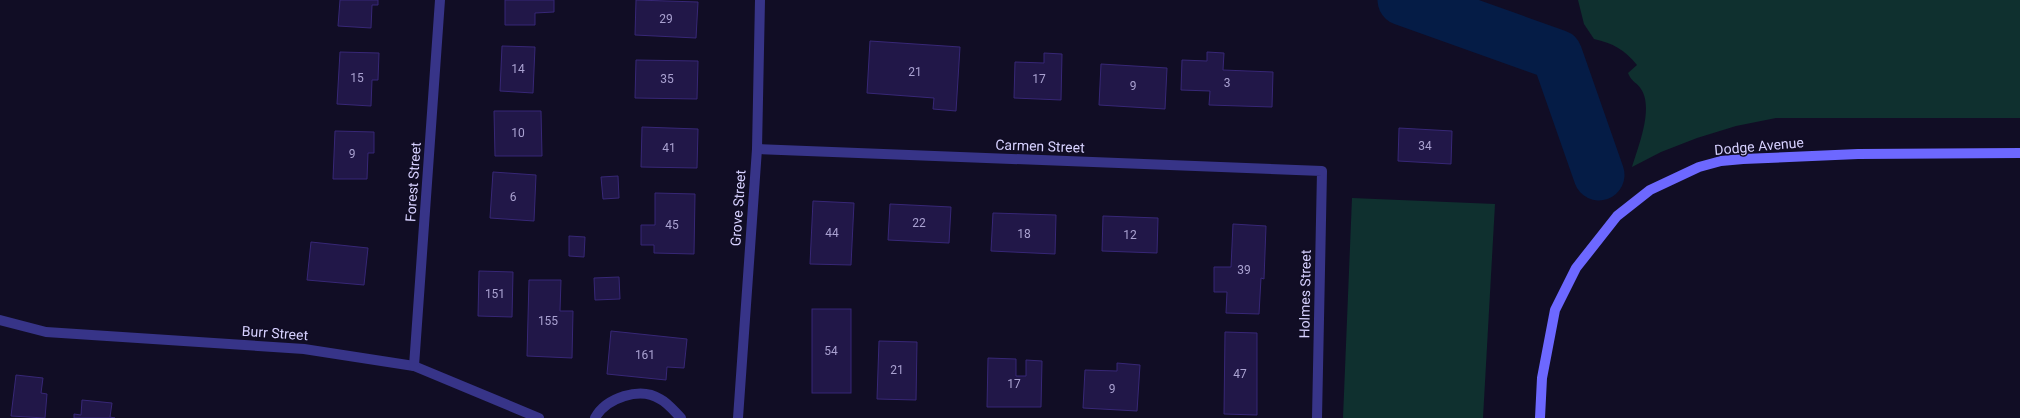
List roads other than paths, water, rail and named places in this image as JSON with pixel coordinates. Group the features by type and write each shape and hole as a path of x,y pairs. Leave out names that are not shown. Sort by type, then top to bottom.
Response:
{"main road":[{"name":"Dodge Avenue","path":"1540,418 1542,378 1555,310 1576,268 1617,216 1650,190 1699,167 1721,161 1743,158 1858,154 2020,152"}],"street":[{"name":"Forest Street","path":"414,366 440,0"},
{"name":"Grove Street","path":"738,418 757,149 760,0"},
{"name":"Carmen Street","path":"757,149 1322,171"},
{"name":"Holmes Street","path":"1317,418 1322,171"},
{"name":"Burr Street","path":"0,320 46,332 304,348 414,366 497,399 539,418"},
{"path":"595,418 609,404 621,396 640,393 660,398 681,418"}],"waterway":[{"path":"1403,0 1557,55 1599,175"}]}
